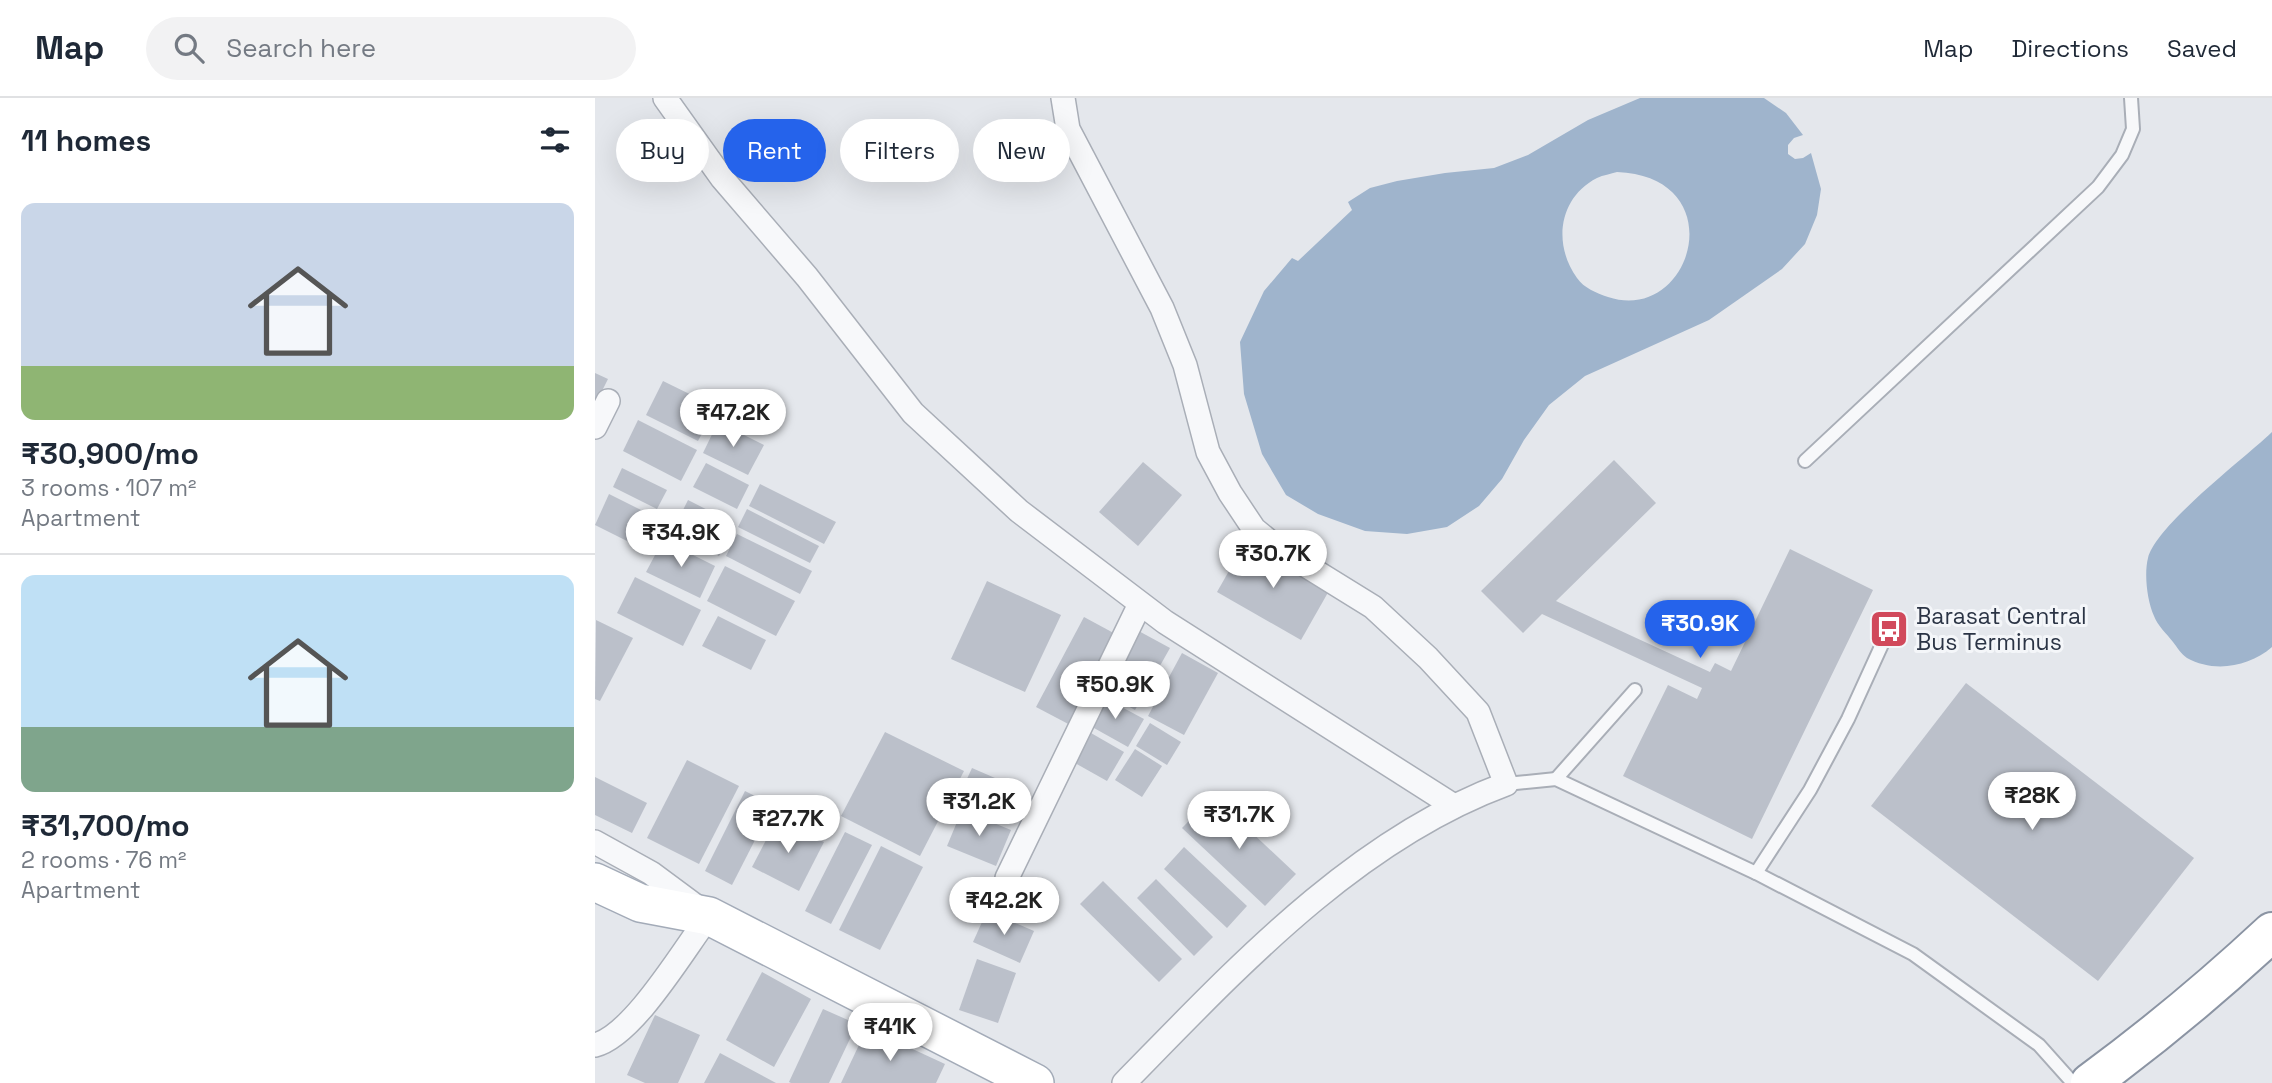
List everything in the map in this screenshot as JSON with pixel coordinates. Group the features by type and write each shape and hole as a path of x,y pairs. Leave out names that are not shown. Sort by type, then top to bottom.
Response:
{"highway":[{"path":"2090,1083 2205,994 2272,932"}],"main road":[{"path":"595,882 640,903 709,916 1011,1078"}],"street":[{"path":"665,98 722,178 807,277 913,413 1019,511 1165,622 1454,806"},
{"path":"1063,98 1068,129 1175,337 1209,452 1230,493 1254,529 1276,547 1373,607 1428,658 1478,712 1506,784 1454,806 1384,847 1288,922 1124,1083"},
{"path":"595,427 608,401"},
{"path":"1007,878 1140,604"},
{"path":"595,842 651,873 709,916 636,1017 608,1042 595,1045"}],"lane":[{"path":"1805,461 2098,187 2122,155 2133,129 2131,98"},
{"path":"1756,873 1816,778 1853,709 1889,629"},
{"path":"1556,779 1635,690"},
{"path":"1506,784 1556,779 1756,873 1913,954 2039,1045 2073,1083"}],"water":[{"path":"1640,98 1764,98 1786,113 1803,135 1794,138 1788,145 1788,154 1795,159 1811,153 1821,189 1817,215 1805,244 1782,269 1709,320 1585,376 1549,405 1524,440 1502,479 1479,506 1447,527 1407,534 1365,531 1318,514 1286,495 1262,454 1244,394 1240,342 1264,291 1292,258 1298,261 1352,210 1348,202 1370,188 1445,173 1494,168 1528,155 1588,120","holes":["1617,172 1654,180 1677,198 1688,221 1688,247 1679,271 1661,290 1637,300 1608,297 1591,290 1583,285 1569,265 1562,237 1563,223 1574,197 1597,178"]},
{"path":"2272,432 2272,647 2253,659 2231,666 2197,663 2183,655 2155,619 2147,587 2148,558 2167,528 2184,510"}],"building":[{"path":"595,373 608,379 595,405"},
{"path":"663,381 716,407 698,441 646,415"},
{"path":"638,420 697,450 681,481 623,451"},
{"path":"718,422 764,445 748,475 703,453"},
{"path":"1614,460 1656,503 1556,601 1710,672 1715,663 1731,671 1790,549 1873,590 1752,839 1623,776 1668,685 1697,699 1702,688 1542,614 1523,633 1481,591"},
{"path":"1143,462 1182,495 1138,546 1099,512"},
{"path":"706,463 749,485 737,509 693,487"},
{"path":"622,468 667,490 657,509 613,487"},
{"path":"760,484 836,522 824,544 749,506"},
{"path":"609,494 655,517 639,547 595,525"},
{"path":"688,500 735,524 719,556 672,532"},
{"path":"747,509 819,546 810,563 738,527"},
{"path":"737,534 812,571 800,594 726,556"},
{"path":"663,540 715,566 700,598 646,572"},
{"path":"1246,541 1330,589 1301,640 1217,592"},
{"path":"725,566 795,601 776,636 707,601"},
{"path":"635,577 701,610 683,646 617,613"},
{"path":"987,581 1061,615 1025,692 951,659"},
{"path":"718,616 766,640 751,670 702,646"},
{"path":"1084,617 1121,637 1074,727 1036,707"},
{"path":"596,620 633,638 600,701 595,699"},
{"path":"1135,629 1170,648 1135,710 1101,691"},
{"path":"1182,653 1218,673 1184,735 1148,716"},
{"path":"1966,683 2194,858 2098,981 1871,806"},
{"path":"1101,696 1144,719 1128,747 1085,723"},
{"path":"1150,723 1181,742 1167,765 1136,746"},
{"path":"1084,729 1124,752 1107,781 1066,758"},
{"path":"885,732 964,771 920,856 841,816"},
{"path":"1135,749 1162,766 1142,797 1115,780"},
{"path":"687,760 739,786 699,864 647,838"},
{"path":"972,768 1025,791 1013,818 960,794"},
{"path":"595,777 647,803 632,833 595,815"},
{"path":"745,791 773,805 732,885 705,871"},
{"path":"1213,796 1296,874 1265,906 1182,828"},
{"path":"962,810 1011,830 996,866 947,846"},
{"path":"777,819 824,842 799,891 752,867"},
{"path":"845,832 872,845 831,924 805,911"},
{"path":"881,846 923,867 880,950 839,930"},
{"path":"1184,847 1247,906 1227,928 1164,869"},
{"path":"1156,879 1213,937 1194,956 1137,898"},
{"path":"1103,881 1182,959 1159,982 1080,904"},
{"path":"987,911 1034,931 1020,963 973,942"},
{"path":"977,959 1016,973 998,1023 959,1010"},
{"path":"762,972 811,999 774,1067 726,1040"},
{"path":"823,1009 857,1024 829,1083 791,1083 789,1082"},
{"path":"655,1015 700,1035 678,1083 645,1083 627,1075"},
{"path":"867,1028 945,1064 936,1083 841,1083"},
{"path":"720,1053 776,1083 704,1083"}],"place":[{"name":"Barasat Central Bus Terminus","path":"1889,629"}]}
